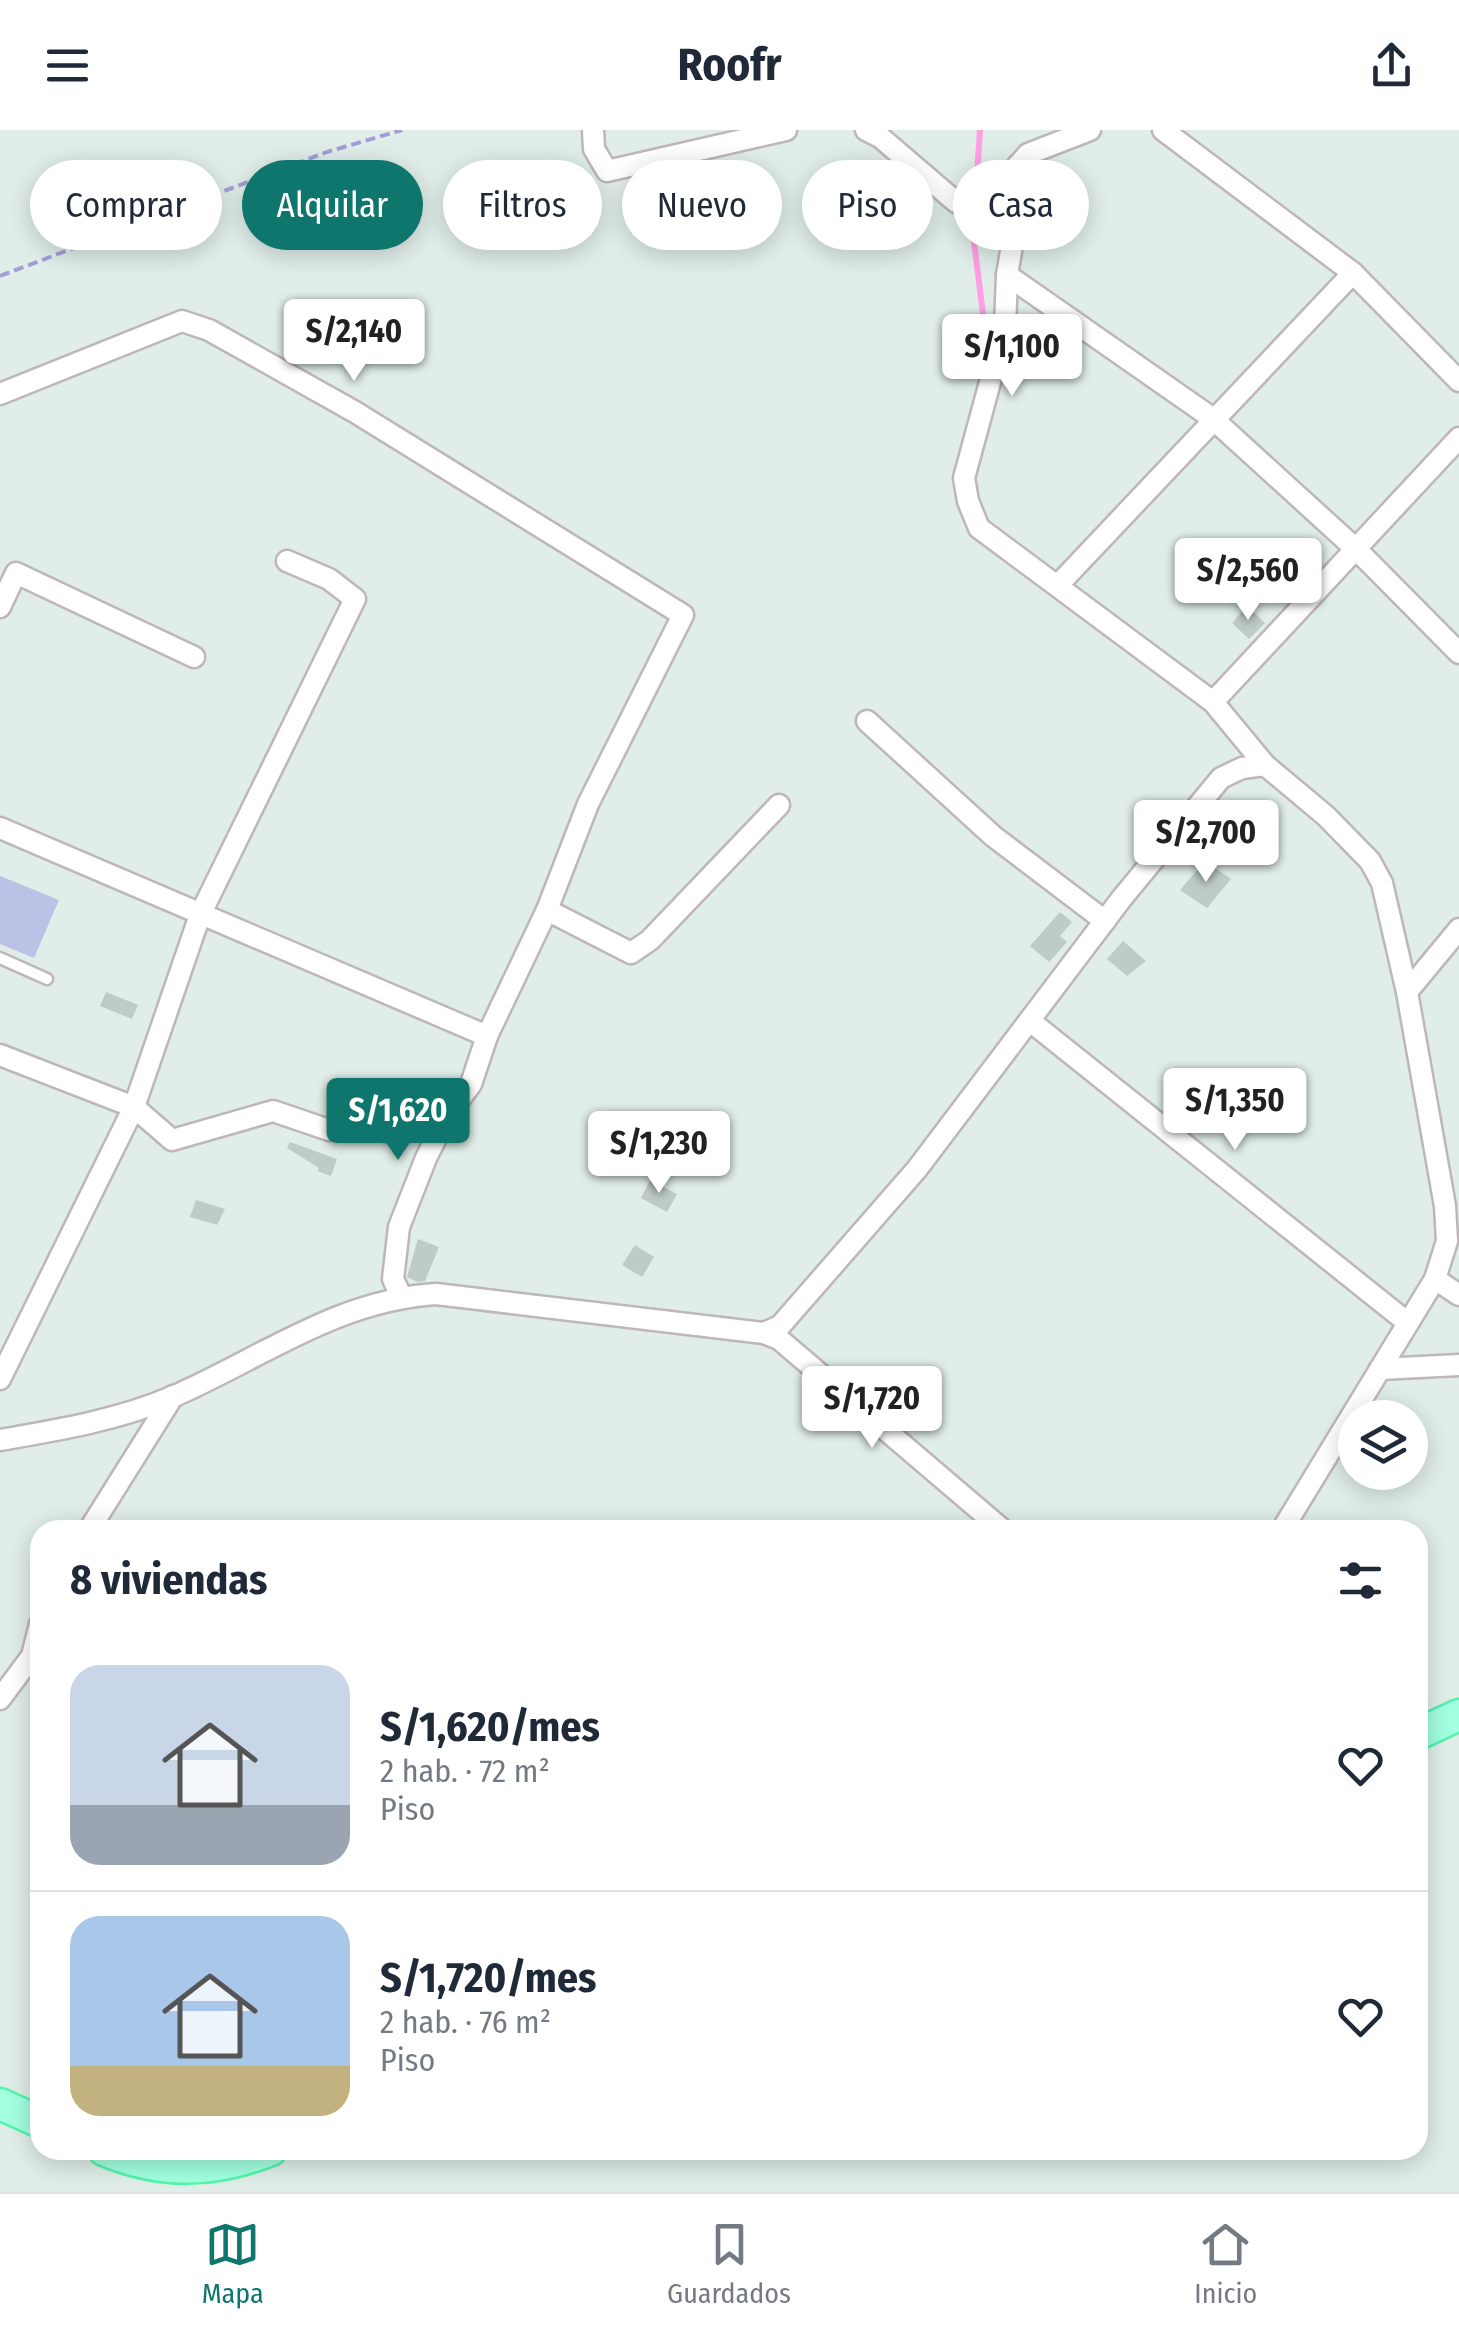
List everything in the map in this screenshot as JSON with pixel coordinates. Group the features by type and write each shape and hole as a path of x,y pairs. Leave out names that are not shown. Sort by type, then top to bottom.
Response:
{"main road":[{"path":"0,2104 30,2118"},
{"path":"135,2160 160,2168 187,2169 241,2160"}],"street":[{"path":"592,130 594,149 607,172 786,130"},
{"path":"866,130 880,137 953,199"},
{"path":"1023,160 1028,154 1090,130"},
{"path":"1164,130 1353,273 1459,381"},
{"path":"1013,250 1007,275 1005,326 964,478 979,528 1213,702 1265,766 1326,816 1370,861 1382,883 1407,992 1445,1206 1447,1241 1434,1279 1288,1520"},
{"path":"1059,584 1353,273"},
{"path":"1007,275 1212,418 1358,550 1459,653"},
{"path":"0,394 152,331 182,322 196,326 355,412 683,615 588,804 547,910 487,1036 471,1084 446,1116 399,1227 393,1279 401,1296"},
{"path":"1213,702 1459,438"},
{"path":"0,1379 134,1107 200,914 355,599 329,580 288,561"},
{"path":"0,607 16,573 194,657"},
{"path":"867,721 993,836 1105,921"},
{"path":"764,1333 780,1326 796,1310 892,1198 1105,921 1221,778 1242,768 1265,766"},
{"path":"547,910 631,953 650,940 779,805"},
{"path":"0,828 487,1036"},
{"path":"1407,992 1459,928"},
{"path":"1030,1021 1408,1323"},
{"path":"0,1056 134,1107 172,1140 273,1111 329,1130"},
{"path":"1434,1279 1459,1296"},
{"path":"0,1440 125,1414 173,1396 277,1342 401,1296 436,1294 764,1333 779,1339 991,1520"},
{"path":"1380,1369 1459,1365"},
{"path":"95,1520 173,1396"},
{"path":"0,1699 30,1659"},
{"path":"1437,1724 1459,1697"}],"lane":[{"path":"0,958 47,979"}],"path":[{"path":"0,276 327,152 402,130"}],"shaded area":[{"path":"0,876 59,900 34,958 0,944"}],"building":[{"path":"1247,606 1265,623 1249,639 1232,623"},
{"path":"1205,861 1231,879 1207,908 1180,890"},
{"path":"1060,912 1072,922 1060,936 1067,942 1049,962 1030,946"},
{"path":"1123,941 1146,961 1127,976 1107,959"},
{"path":"106,992 138,1005 132,1019 100,1006"},
{"path":"381,1104 408,1108 407,1115 424,1117 421,1137 401,1135 399,1146 362,1140 360,1115 371,1116 373,1109 380,1111"},
{"path":"290,1142 337,1159 331,1176 317,1171 319,1168 287,1148"},
{"path":"650,1180 677,1194 667,1212 641,1198"},
{"path":"196,1200 225,1209 217,1225 190,1217"},
{"path":"418,1239 439,1247 425,1281 418,1282 407,1277"},
{"path":"635,1245 654,1257 642,1277 622,1265"}],"waterway":[{"path":"980,130 973,234 987,346"}]}
